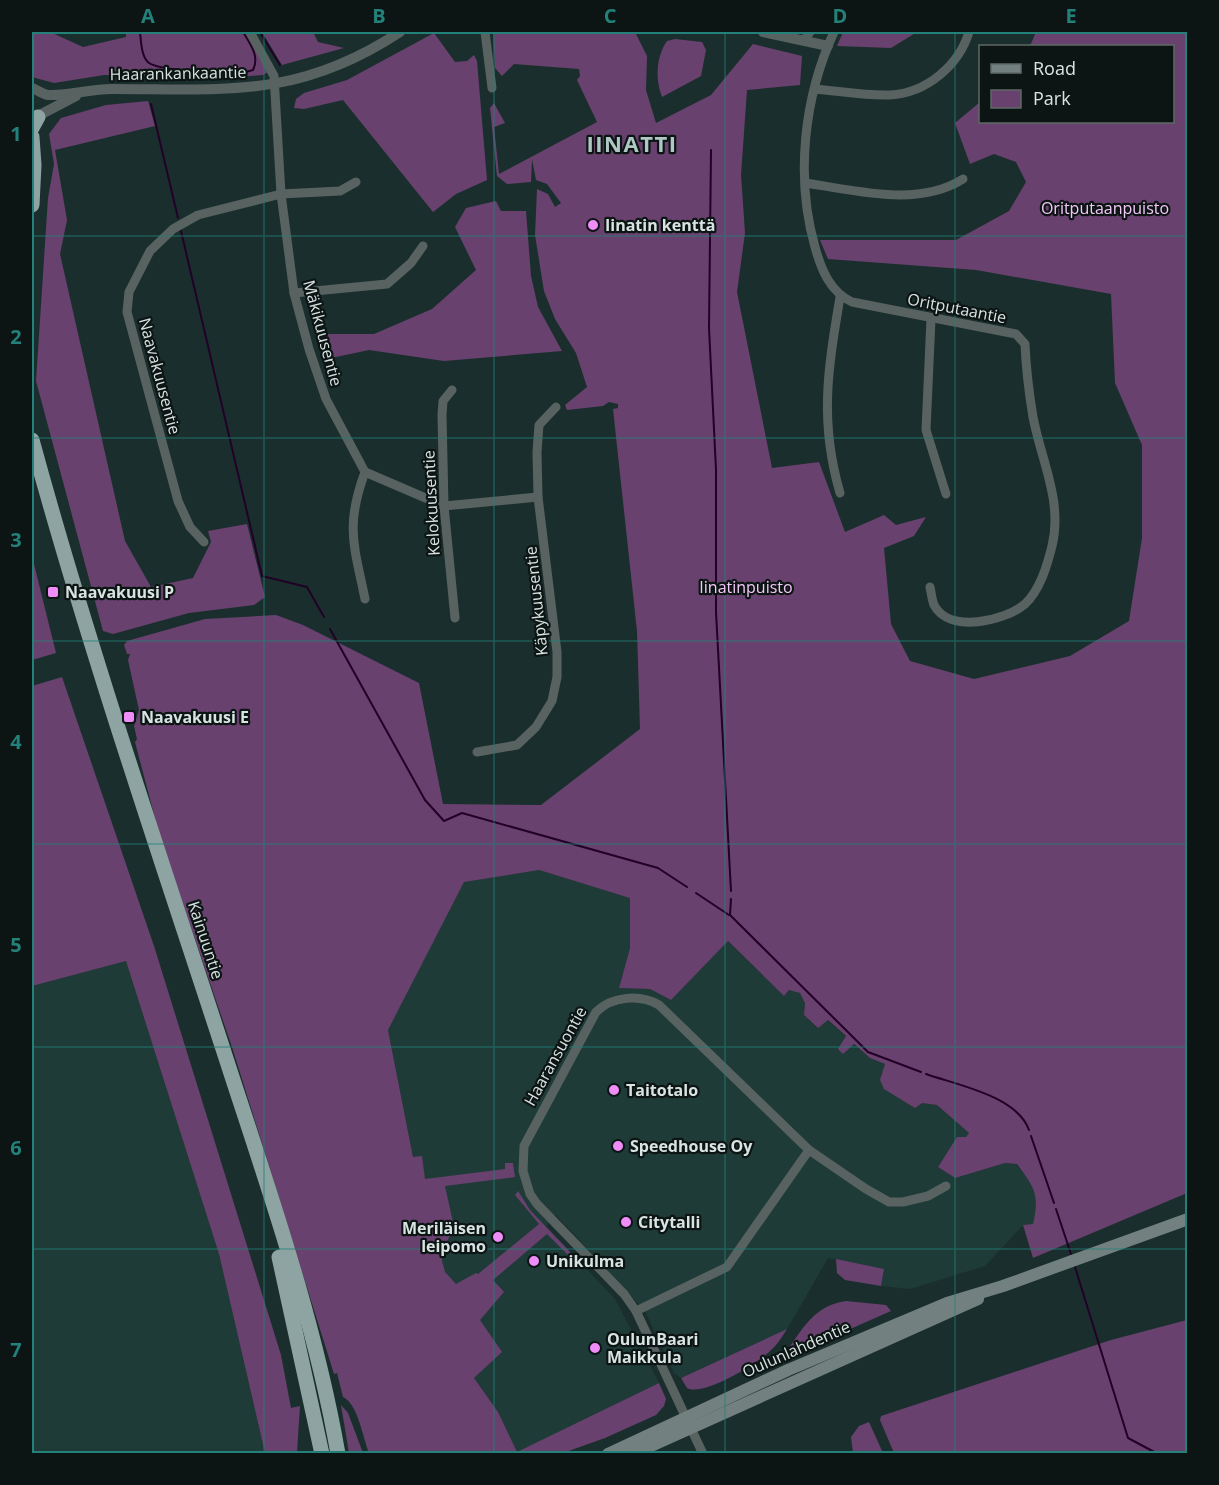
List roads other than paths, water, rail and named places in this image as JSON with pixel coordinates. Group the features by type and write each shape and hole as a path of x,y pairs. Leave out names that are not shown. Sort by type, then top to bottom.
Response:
{"highway":[{"path":"32,137 34,165 32,205"},
{"name":"Kainuuntie","path":"32,440 98,669 264,1173 319,1365 338,1451"},
{"name":"Kainuuntie","path":"32,478 90,674 259,1189 280,1260 322,1454"}],"main road":[{"name":"Oulunlahdentie","path":"633,1454 690,1422 866,1335 947,1303 1003,1286 1188,1220"},
{"name":"Oulunlahdentie","path":"608,1454 690,1422"}],"street":[{"name":"Mäkikuusentie","path":"250,32 274,76 282,194 294,293 326,399 365,472"},
{"name":"Haarankankaantie","path":"37,91 235,90 275,84 325,72 372,50 400,32"},
{"path":"485,32 492,88"},
{"path":"763,32 807,36 828,46"},
{"path":"834,32 815,89 806,140 805,183 808,223 818,258 828,281 840,297 826,402 830,459 840,493"},
{"path":"815,89 891,95 923,87 944,72 963,50 969,32"},
{"name":"Haarankankaantie","path":"36,119 45,100 37,91"},
{"name":"Haarankankaantie","path":"36,119 90,91"},
{"path":"805,183 896,195 945,190 963,179"},
{"name":"Naavakuusentie","path":"204,542 190,528 178,501 128,312 129,292 150,251 173,228 198,215 282,194 340,191 356,183"},
{"path":"294,293 387,284 411,263 423,246"},
{"name":"Oritputaantie","path":"840,297 852,302 931,319 1016,334 1025,344 1033,418 1056,511 1053,542 1041,581 1026,603 1008,615 994,621 978,622 948,617 934,606 930,587"},
{"path":"931,319 926,430 946,494"},
{"name":"Kelokuusentie","path":"452,390 442,401 444,506 455,618"},
{"name":"Käpykuusentie","path":"477,752 517,745 537,727 552,701 557,677 557,652 538,497 539,426 556,407"},
{"path":"365,599 351,532 355,500 365,472 444,506 538,497"},
{"name":"Haaransuontie","path":"703,1454 690,1422 636,1311 624,1294 537,1204 530,1194 523,1171 524,1146 591,1018 601,1006 614,1000 628,999 651,1000 659,1005 809,1150 889,1202 914,1201 945,1186"},
{"path":"636,1311 727,1267 809,1150"}],"waterway":[{"path":"140,32 144,57 155,66 193,71 242,73 253,70 255,65 253,50 243,32"},
{"path":"260,32 280,65"},
{"path":"151,104 178,218"},
{"path":"711,150 709,328 716,470 716,612 731,891"},
{"path":"181,231 262,576 307,587 324,617"},
{"path":"330,629 425,800 444,821 462,813 658,868 687,887"},
{"path":"696,893 729,915"},
{"path":"731,899 730,915 868,1052 921,1072"},
{"path":"926,1074 985,1093 999,1100 1012,1108 1029,1130"},
{"path":"1031,1136 1054,1203"},
{"path":"1056,1209 1071,1254"},
{"path":"1075,1267 1128,1438 1158,1454"}],"place":[{"name":"Iinatin kenttä","path":"593,225"},
{"name":"Naavakuusi P","path":"53,592"},
{"name":"Naavakuusi E","path":"129,717"},
{"name":"Taitotalo","path":"614,1090"},
{"name":"Speedhouse Oy","path":"618,1146"},
{"name":"Citytalli","path":"626,1222"},
{"name":"Meriläisen leipomo","path":"498,1237"},
{"name":"Unikulma","path":"534,1261"},
{"name":"OulunBaari Maikkula","path":"595,1348"}],"district":[{"name":"IINATTI","path":"632,144"}],"park label":[{"name":"Oritputaanpuisto","path":"1105,208"},
{"name":"Iinatinpuisto","path":"746,587"}]}
